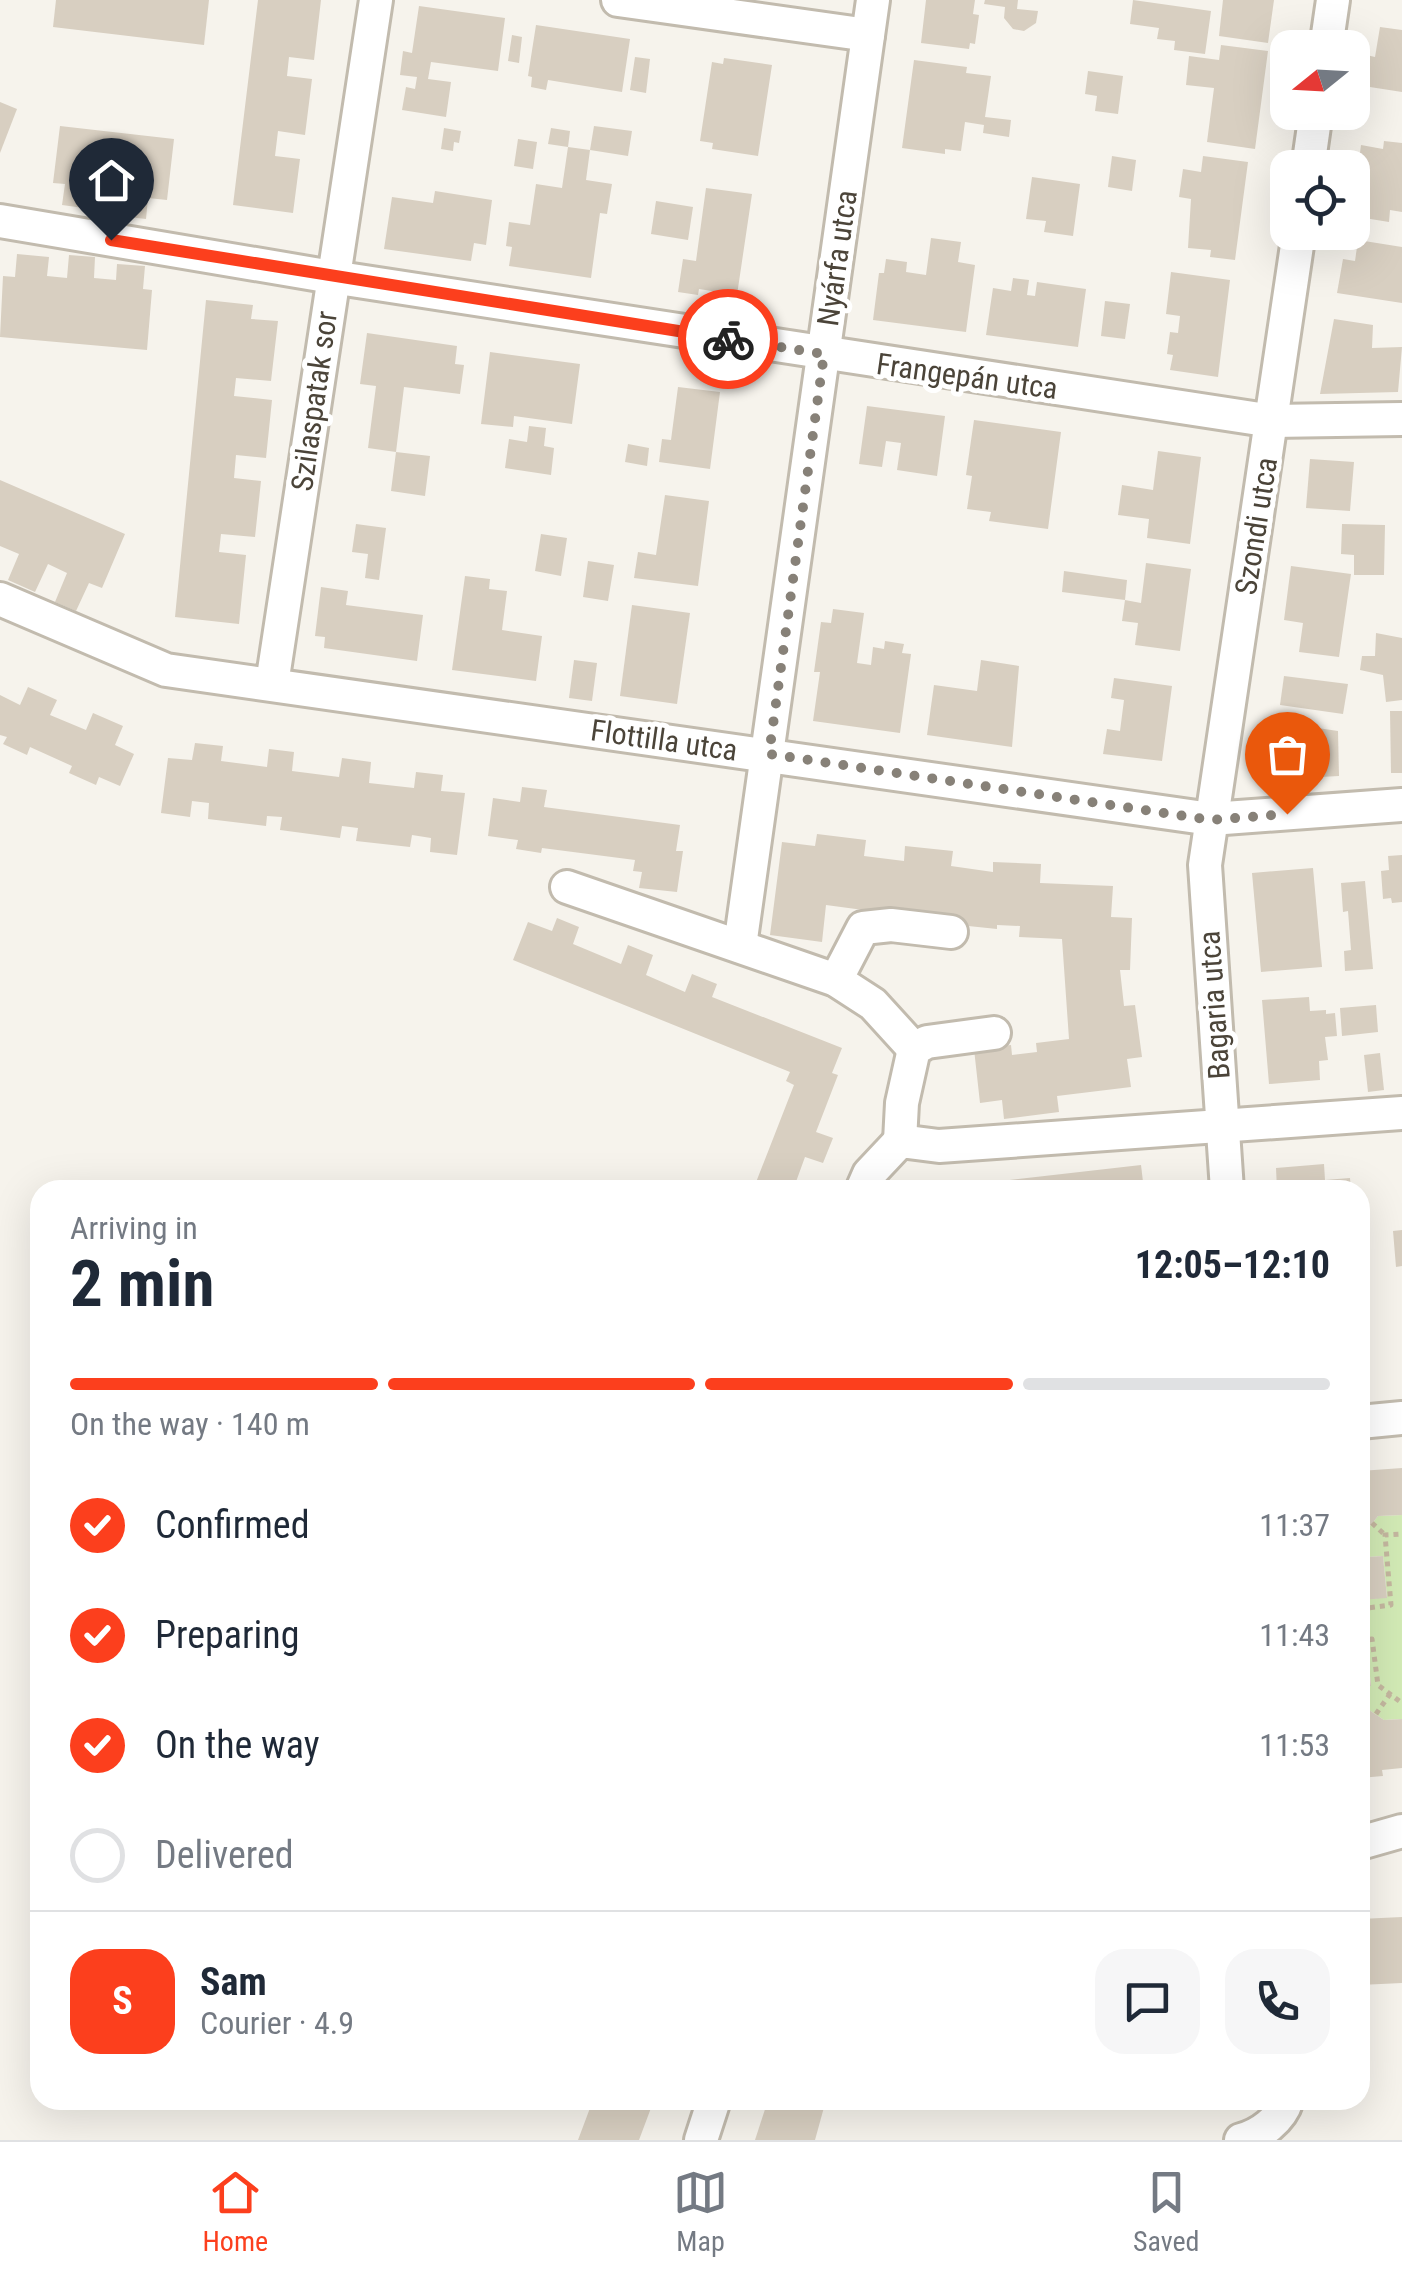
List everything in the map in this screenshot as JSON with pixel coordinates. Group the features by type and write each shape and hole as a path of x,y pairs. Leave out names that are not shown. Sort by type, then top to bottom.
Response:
{"street":[{"name":"Szilaspatak sor","path":"272,684 376,0"},
{"path":"618,0 868,34"},
{"name":"Nyárfa utca","path":"740,946 873,0"},
{"path":"1328,30 1332,0"},
{"name":"Frangepán utca","path":"0,221 332,277 1272,421 1402,419"},
{"name":"Szondi utca","path":"1211,820 1296,250"},
{"name":"Flottilla utca","path":"0,599 166,670 1211,820 1402,804"},
{"name":"Bagaria utca","path":"1211,820 1204,866 1226,1180"},
{"path":"567,888 836,980 873,1004 914,1049"},
{"path":"836,980 863,928 891,925 951,932"},
{"path":"866,1180 900,1141 902,1103 914,1049 927,1042 994,1033"},
{"path":"900,1141 939,1146 1402,1114"},
{"path":"1370,1421 1402,1418"},
{"path":"1370,1839 1402,1831"},
{"path":"701,2140 711,2110"},
{"path":"1241,2140 1273,2122 1284,2110"}],"path":[{"path":"1370,1608 1391,1606 1385,1535 1372,1523"},
{"path":"1385,1535 1402,1534"},
{"path":"1370,1639 1378,1686 1402,1703"},
{"path":"1376,1714 1390,1694"}],"green space":[{"path":"1402,1515 1402,1719 1384,1720 1370,1711 1370,1599 1387,1597 1383,1556 1370,1557 1370,1526 1378,1516"}],"building":[{"path":"56,0 209,0 204,45 53,27"},
{"path":"258,0 321,0 314,60 289,57 287,76 312,79 305,135 278,131 275,156 300,159 293,213 233,205"},
{"path":"926,0 975,0 973,14 979,15 975,44 970,43 969,49 921,43"},
{"path":"985,0 1018,0 1017,9 1038,11 1036,23 1024,31 1013,29 1004,18 1005,7 984,4"},
{"path":"1133,0 1211,11 1205,54 1174,50 1175,41 1157,39 1159,28 1130,24"},
{"path":"1223,0 1274,0 1268,43 1219,36"},
{"path":"419,6 505,18 498,71 431,62 428,79 451,82 446,117 402,110 406,87 415,89 417,77 400,75 403,51 412,53"},
{"path":"536,25 630,39 622,92 548,80 546,90 531,87 532,77 528,76"},
{"path":"1380,27 1402,30 1402,92 1370,87 1370,56 1375,57"},
{"path":"512,35 522,37 519,63 508,61"},
{"path":"1221,45 1268,51 1255,149 1207,142 1214,88 1186,85 1189,56 1219,60"},
{"path":"635,57 650,59 646,93 630,90"},
{"path":"724,58 772,65 758,156 712,149 713,143 700,141 712,62 723,64"},
{"path":"914,60 967,67 966,73 991,76 985,117 1011,120 1009,137 983,133 984,125 965,122 961,151 945,149 945,154 902,148"},
{"path":"1088,71 1123,76 1118,114 1095,111 1097,96 1085,94"},
{"path":"0,102 17,109 0,153"},
{"path":"60,126 174,139 167,200 148,198 146,219 119,216 122,192 93,188 91,209 62,205 65,184 53,183"},
{"path":"594,126 632,131 628,156 590,150"},
{"path":"444,128 461,131 453,151 441,149"},
{"path":"551,128 570,131 568,147 548,144"},
{"path":"518,139 537,142 533,169 514,166"},
{"path":"1384,141 1402,143 1402,212 1390,210 1389,222 1370,219 1370,150 1360,150 1361,145 1383,149"},
{"path":"568,147 590,150 586,180 612,184 607,214 600,213 591,278 509,266 509,222 530,225 536,184 562,188"},
{"path":"1112,156 1136,160 1132,191 1108,187"},
{"path":"1203,156 1248,162 1235,260 1210,257 1211,250 1188,248 1191,199 1179,197 1183,169 1201,172"},
{"path":"1032,177 1080,184 1073,236 1044,232 1046,221 1026,219"},
{"path":"706,188 752,194 737,295 699,289 698,295 678,292 683,259 696,261"},
{"path":"435,191 492,200 486,245 474,243 471,261 384,249 392,197 433,203"},
{"path":"656,201 693,207 688,240 651,234"},
{"path":"931,238 961,242 958,262 975,265 966,332 873,320 879,273 884,273 886,259 907,262 906,272 926,275"},
{"path":"1370,242 1402,247 1402,303 1337,293 1343,259 1355,261 1357,250 1370,250"},
{"path":"17,254 49,257 47,276 67,278 69,255 95,257 94,278 116,280 117,264 145,266 143,289 152,290 147,350 0,337 3,276 15,277"},
{"path":"1171,272 1230,280 1218,377 1170,370 1170,332 1178,333 1180,316 1166,314"},
{"path":"1013,278 1029,280 1027,295 1035,296 1037,282 1086,289 1078,347 986,335 993,288 1011,291"},
{"path":"206,300 253,305 251,319 278,321 271,381 236,378 234,396 272,400 266,458 236,455 234,478 261,481 255,537 221,534 219,552 246,555 239,624 175,617"},
{"path":"1105,301 1130,304 1125,339 1101,336"},
{"path":"1334,319 1373,325 1372,348 1402,347 1398,392 1320,394"},
{"path":"367,333 457,346 455,364 464,365 460,394 404,387 396,452 368,448 376,386 360,384"},
{"path":"490,352 580,364 572,424 514,416 513,427 481,424"},
{"path":"678,387 720,392 710,469 659,462 662,439 671,440"},
{"path":"867,406 945,416 937,476 897,470 901,443 886,441 882,467 859,464"},
{"path":"974,420 1061,432 1048,529 989,521 991,512 967,509 972,476 966,475"},
{"path":"529,426 546,428 544,446 554,448 551,475 505,468 509,439 527,442"},
{"path":"628,444 649,448 647,466 625,462"},
{"path":"1158,451 1201,457 1190,544 1147,538 1149,519 1118,515 1122,485 1153,490"},
{"path":"396,452 430,456 425,496 391,491"},
{"path":"1310,459 1354,462 1350,511 1306,508"},
{"path":"0,480 125,534 102,588 89,583 76,611 55,602 67,573 48,564 35,592 8,580 19,554 0,546"},
{"path":"665,495 709,501 698,586 634,578 638,552 656,555"},
{"path":"356,524 386,528 379,580 365,578 368,554 352,552"},
{"path":"1342,524 1385,525 1384,575 1354,575 1354,555 1341,554"},
{"path":"541,534 567,538 561,576 535,571"},
{"path":"588,561 614,565 608,601 583,597"},
{"path":"1146,563 1191,569 1180,651 1135,645 1138,623 1122,621 1125,600 1141,603"},
{"path":"1291,566 1351,574 1339,657 1299,652 1303,623 1284,620"},
{"path":"1064,571 1127,580 1125,600 1062,592"},
{"path":"465,576 490,579 489,589 507,591 502,630 542,636 536,681 452,670"},
{"path":"321,587 348,591 346,605 423,615 417,661 324,648 325,637 315,636"},
{"path":"632,605 690,613 677,704 620,696"},
{"path":"833,609 864,613 857,663 871,665 873,647 884,649 885,641 904,644 902,653 911,654 900,733 813,721 820,672 814,672 821,622 831,623"},
{"path":"1376,633 1402,638 1402,700 1386,702 1383,675 1360,670 1362,656 1375,656"},
{"path":"574,660 597,663 592,701 569,698"},
{"path":"981,660 1019,666 1012,747 927,735 934,685 977,691"},
{"path":"1284,676 1348,684 1343,714 1280,705"},
{"path":"1114,678 1172,686 1162,761 1103,754 1107,729 1120,731 1124,700 1111,698"},
{"path":"28,687 57,700 50,715 86,730 93,713 123,726 115,745 134,754 120,786 99,777 96,785 69,773 72,766 30,747 27,755 3,744 7,737 0,735 0,695 20,705"},
{"path":"1390,711 1402,711 1402,773 1391,773"},
{"path":"1277,722 1338,731 1339,776 1267,780"},
{"path":"195,743 223,746 221,761 267,767 269,749 294,752 292,771 339,777 342,758 371,762 369,783 414,788 416,772 443,775 441,791 465,793 457,855 430,852 431,838 412,835 410,847 356,841 358,828 342,826 340,838 280,830 282,817 267,816 266,826 208,819 209,803 192,801 190,817 161,813 168,758 192,760"},
{"path":"522,787 547,790 544,807 680,825 676,851 683,851 677,892 639,888 642,872 633,871 635,860 542,848 541,853 516,849 518,840 488,836 493,798 520,802"},
{"path":"817,834 866,840 864,856 904,861 905,846 953,851 951,866 993,872 993,862 1041,864 1040,883 1113,886 1111,917 1132,918 1130,970 1120,970 1124,1006 1135,1005 1142,1057 1127,1059 1131,1087 1057,1096 1059,1112 1004,1119 1002,1100 980,1103 974,1049 1011,1045 1012,1055 1037,1052 1036,1043 1069,1039 1062,939 1019,937 1020,926 997,925 997,929 930,922 931,912 909,910 908,916 826,905 822,942 770,935 782,842 815,846"},
{"path":"1402,855 1402,902 1392,903 1391,898 1383,899 1381,871 1389,870 1388,856"},
{"path":"1313,868 1322,967 1261,972 1252,873"},
{"path":"1365,881 1373,969 1345,971 1344,951 1351,950 1341,883"},
{"path":"557,918 579,927 573,944 621,964 628,945 653,955 646,975 685,992 692,974 717,984 712,997 842,1048 832,1073 838,1075 816,1132 833,1138 823,1163 805,1157 797,1180 757,1180 794,1085 786,1081 790,1072 513,960 528,922 552,931"},
{"path":"1309,997 1310,1011 1335,1013 1337,1036 1325,1037 1328,1060 1319,1061 1320,1080 1269,1084 1262,1000"},
{"path":"1376,1005 1378,1032 1342,1036 1340,1008"},
{"path":"1380,1053 1384,1090 1368,1092 1364,1055"},
{"path":"1324,1164 1325,1180 1277,1180 1276,1168"},
{"path":"1141,1165 1143,1180 1010,1180"},
{"path":"1402,1230 1402,1266 1396,1267 1393,1231"},
{"path":"1402,1468 1402,1515 1378,1516 1370,1526 1370,1470"},
{"path":"1383,1556 1387,1598 1370,1599 1370,1557"},
{"path":"1370,1711 1384,1720 1402,1719 1402,1768 1382,1770 1383,1776 1370,1777"},
{"path":"1402,1917 1402,1983 1370,1985 1370,1919"},
{"path":"589,2110 650,2110 639,2140 578,2140"},
{"path":"765,2110 823,2110 815,2140 755,2140"}],"way so far":[{"path":"728,339 824,354 769,754 1211,820 1287,814"}],"route":[{"path":"111,240 728,339"}]}
